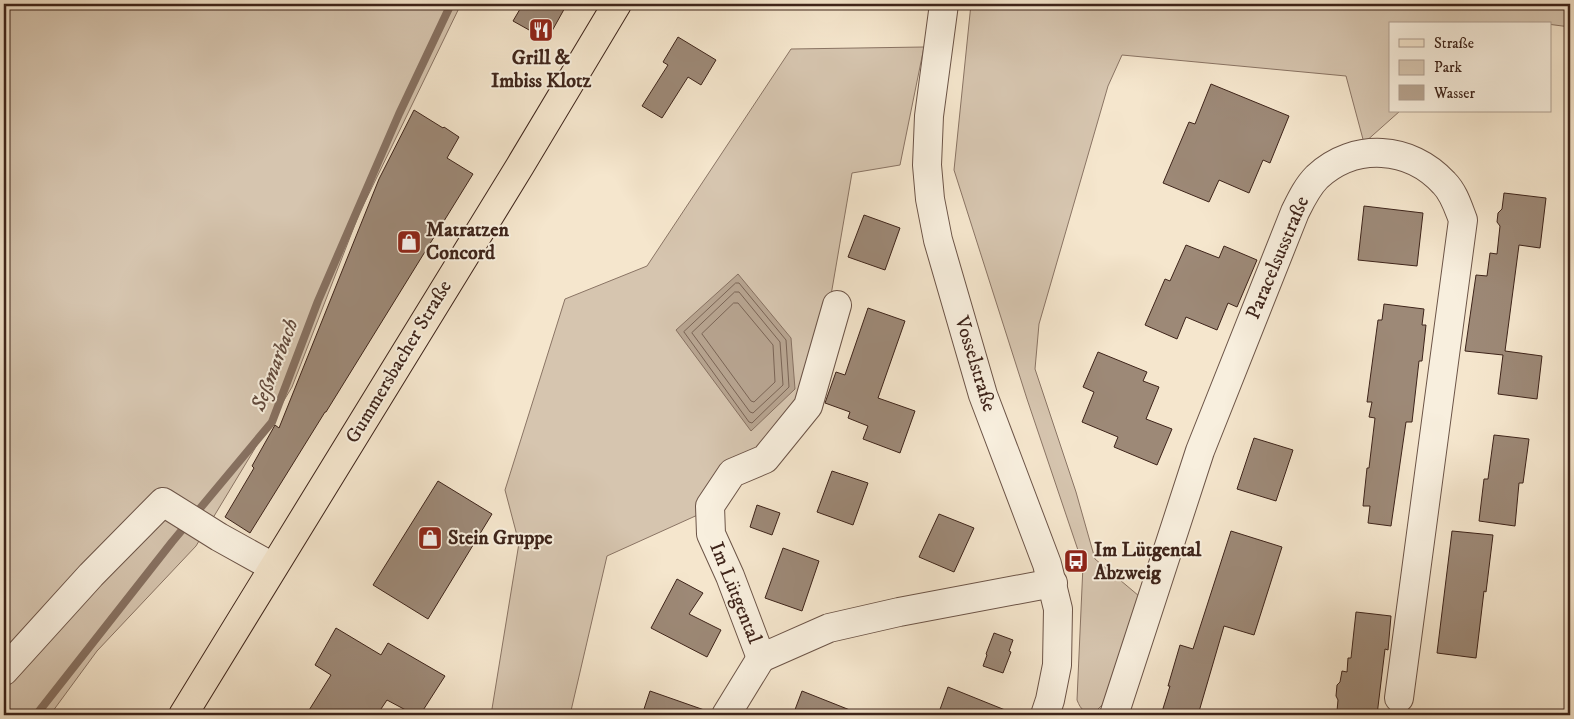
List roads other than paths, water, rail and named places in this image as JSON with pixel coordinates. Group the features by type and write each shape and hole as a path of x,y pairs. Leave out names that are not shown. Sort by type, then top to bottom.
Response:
{"main road":[{"name":"Gummersbacher Straße","path":"182,715 520,166 617,4"}],"street":[{"name":"Vosselstraße","path":"944,4 929,116 926,165 930,199 938,240 983,395 1053,583 1058,609 1057,665 1045,715"},
{"name":"Paracelsusstraße","path":"1114,715 1200,451 1295,212 1305,191 1316,177 1345,159 1365,153 1387,153 1410,158 1429,169 1445,184 1456,200 1463,220 1399,698"},
{"name":"Im Lütgental","path":"762,658 712,534 710,506 732,473 765,459 808,406 836,305"},
{"path":"4,671 91,575 163,502 219,537 273,567"},
{"name":"Im Lütgental","path":"726,715 762,658 829,628 899,612 1053,583"}],"water":[{"path":"738,274 791,338 795,389 751,431 676,330"}],"waterway":[{"name":"Seßmarbach","path":"36,715 172,542 272,422 318,301 399,114 451,4"}],"place":[{"name":"Grill & Imbiss Klotz","path":"541,30"},
{"name":"Matratzen Concord","path":"409,242"},
{"name":"Stein Gruppe","path":"430,538"},
{"name":"Im Lütgental Abzweig","path":"1076,561"}]}
